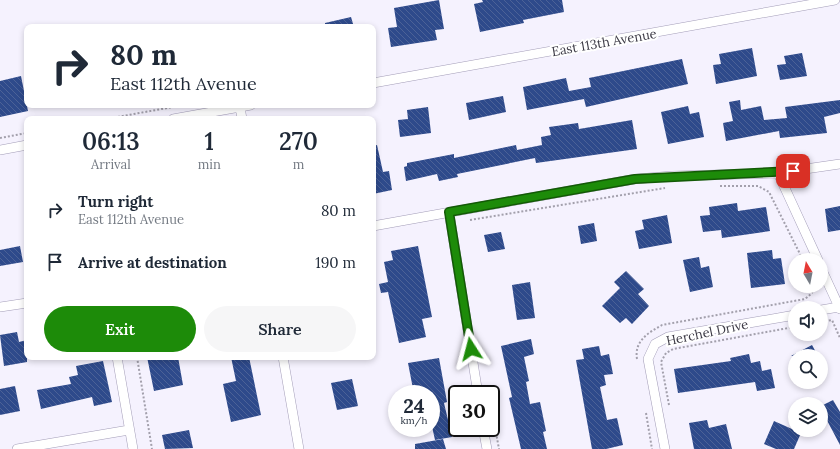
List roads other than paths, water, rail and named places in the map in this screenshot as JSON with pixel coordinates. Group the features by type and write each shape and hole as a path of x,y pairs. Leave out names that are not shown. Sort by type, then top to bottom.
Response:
{"street":[{"name":"East 113th Avenue","path":"376,82 835,0"},
{"path":"190,116 234,108"},
{"path":"0,150 24,146"},
{"path":"376,225 635,179 672,176 778,173 840,164"},
{"path":"778,173 815,253"},
{"path":"449,212 477,385"},
{"path":"828,283 840,308 828,309"},
{"path":"0,307 24,303"},
{"name":"Herchel Drive","path":"665,449 648,359 655,344 668,337 788,316"},
{"path":"118,360 133,449"},
{"path":"284,360 299,449"},
{"path":"17,449 130,430"},
{"path":"485,437 487,449"}]}
